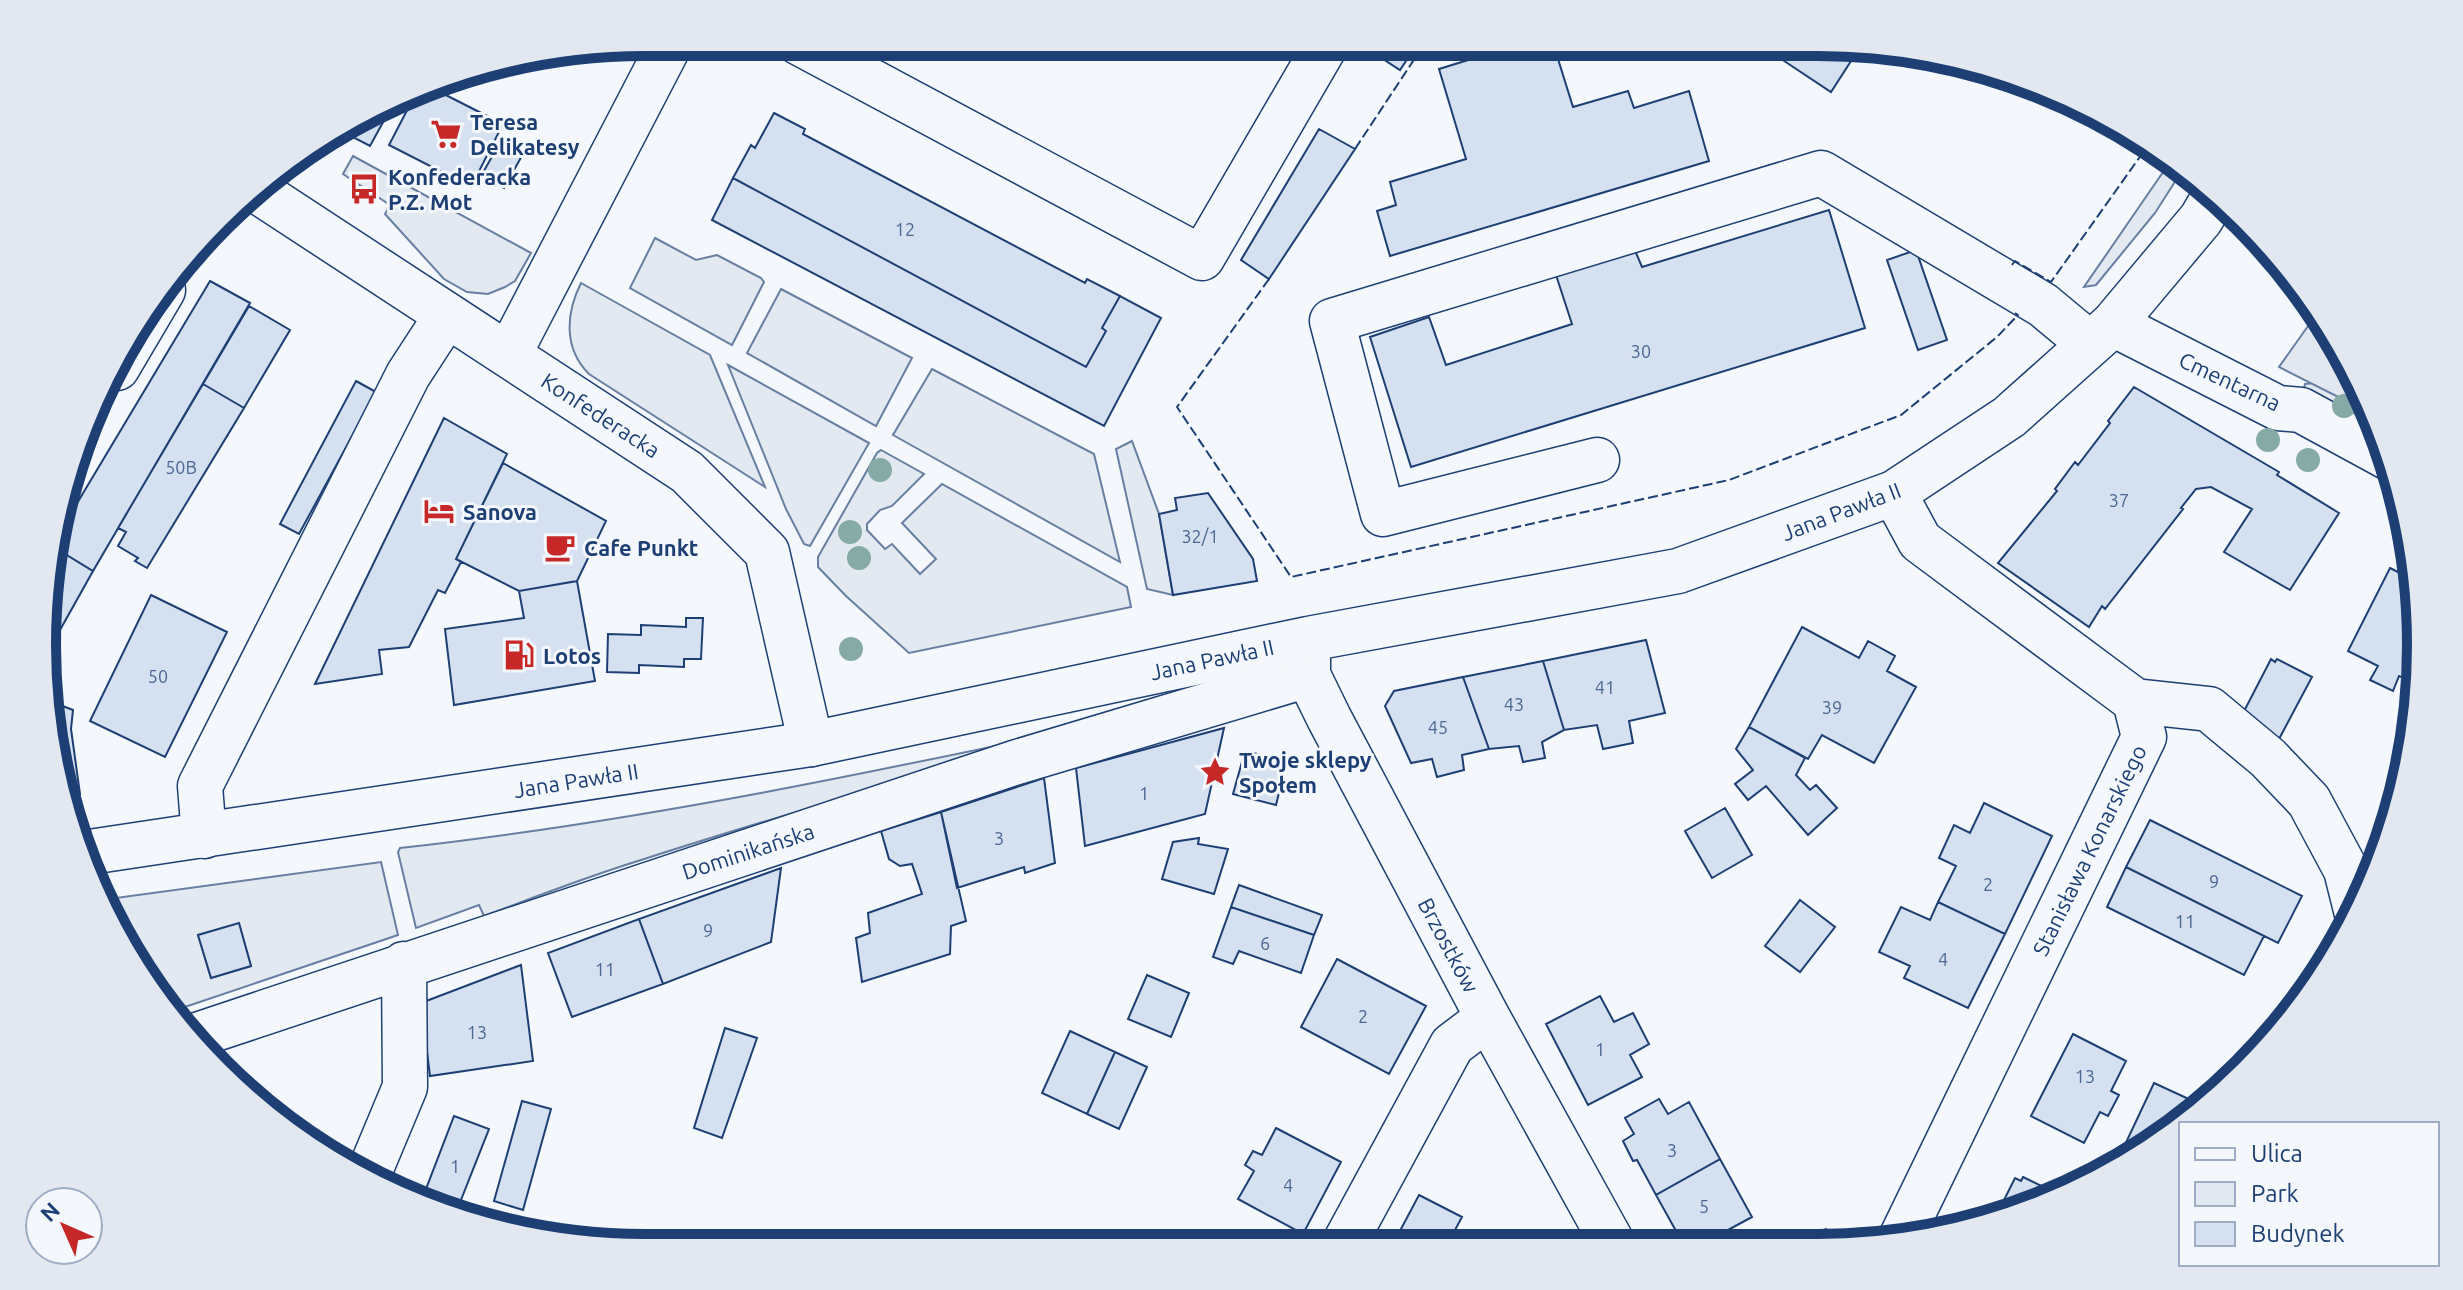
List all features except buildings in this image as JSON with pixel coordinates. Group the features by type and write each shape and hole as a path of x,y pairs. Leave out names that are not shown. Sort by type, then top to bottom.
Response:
{"street":[{"path":"509,354 664,56"},
{"path":"824,56 1202,258 1319,56"},
{"name":"Cmentarna","path":"1597,460 1383,514 1332,321 1821,173 2043,305 2101,334 2278,408 2301,410 2373,449"},
{"name":"Konfederacka","path":"265,196 687,472 767,552 811,744"},
{"name":"Jana Pawła II","path":"94,851 811,744 1308,657 1678,571 1894,493 2009,417 2101,334 2201,219 2209,205"},
{"path":"204,836 200,786 408,375 447,315"},
{"path":"1894,493 1920,541 2135,701 2209,709 2268,758 2309,801 2346,870 2352,893"},
{"name":"Dominikańska","path":"202,1033 1014,763 1308,657"},
{"name":"Brzostków","path":"1308,657 1488,1018 1607,1234"},
{"name":"Stanisława Konarskiego","path":"1906,1227 2144,737 2135,701"},
{"path":"372,1167 405,1087 404,964"},
{"path":"1349,1234 1452,1045 1488,1018"}],"green space":[{"path":"353,156 531,253 515,281 488,294 467,292 444,279 385,214 390,205 343,174"},
{"path":"2165,169 2177,178 2155,213 2096,285 2084,287"},
{"path":"655,238 696,260 717,255 764,282 732,345 630,288"},
{"path":"581,283 710,355 765,487 589,374 571,342 572,306"},
{"path":"781,289 912,358 876,426 747,353"},
{"path":"728,365 869,443 810,546 804,544 786,509"},
{"path":"932,369 1094,454 1120,562 893,435"},
{"path":"2314,383 2355,405 2363,422 2304,389 2305,384"},
{"path":"1132,441 1159,514 1173,595 1147,589 1116,449"},
{"path":"881,450 924,474 892,506 880,510 867,524 867,530 885,549 892,544 920,574 936,559 902,523 942,484 1127,587 1131,607 909,653 818,567 818,557"},
{"path":"1151,713 766,821 599,874 484,916 479,905 416,928 398,852 400,848 683,807 871,772"},
{"path":"381,862 398,935 181,1008 135,940 114,898","holes":["239,924 251,966 211,978 198,935"]}],"shaded area":[{"path":"2311,322 2356,406 2279,367"}],"fence":[{"path":"1355,149 1416,56"},
{"path":"2012,265 2015,261 2051,282 2142,153"},
{"path":"1269,279 1177,407 1291,577 1729,480 1901,415 1997,337 2018,315 2015,313"}],"place":[{"name":"Teresa Delikatesy","path":"446,134"},
{"name":"Konfederacka P.Z. Mot","path":"364,189"},
{"name":"Sanova","path":"439,511"},
{"name":"Cafe Punkt","path":"560,547"},
{"name":"Lotos","path":"519,655"},
{"name":"Twoje sklepy Społem","path":"1215,772"}]}
